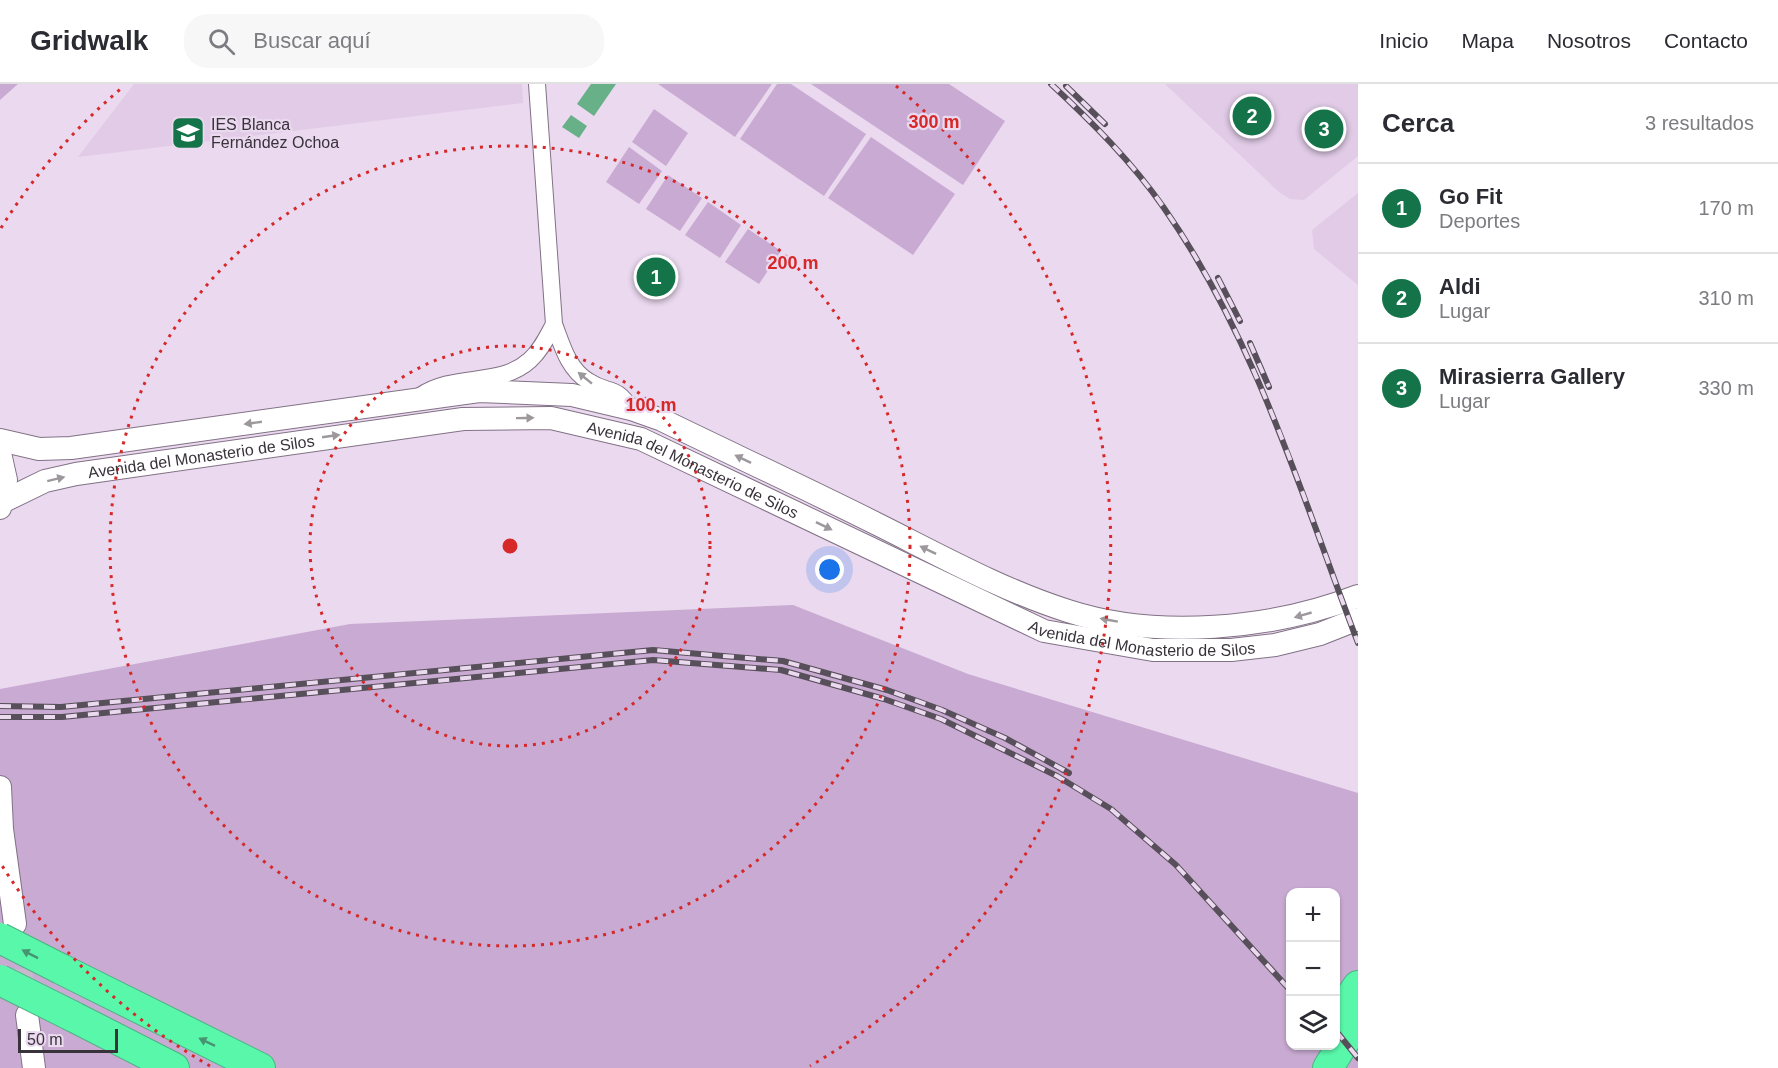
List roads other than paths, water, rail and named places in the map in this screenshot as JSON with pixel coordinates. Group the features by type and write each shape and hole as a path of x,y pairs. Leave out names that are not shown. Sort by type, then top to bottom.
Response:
{"highway":[{"path":"8,931 61,969 260,1068"},
{"path":"0,980 174,1068"},
{"path":"1328,1068 1343,1020 1358,986"},
{"path":"1333,1068 1343,1020"},
{"path":"1309,1068 1319,1050"}],"street":[{"path":"537,84 554,324 565,354 580,375 593,384 621,394 631,409"},
{"path":"415,400 435,386 508,374 539,351 554,324"},
{"name":"Avenida del Monasterio de Silos","path":"0,440 39,449 71,448 479,391 522,391 572,395 631,409 662,420 1005,588 1070,612 1132,623 1187,628 1292,618 1358,596"},
{"name":"Avenida del Monasterio de Silos","path":"1,505 45,481 76,474 463,419 551,418 641,439 1044,631 1153,650 1231,650 1275,645 1320,634 1358,619"},
{"path":"0,453 6,480 1,505"},
{"path":"0,787 8,931"},
{"path":"27,1015 34,1068"}],"tunnel":[{"path":"17,936 25,1004"}],"railway":[{"path":"1051,84 1111,143 1152,191 1196,258 1225,310 1274,419 1358,643"},
{"path":"1066,86 1105,124"},
{"path":"1218,278 1240,321"},
{"path":"1250,343 1269,387"},
{"path":"0,706 61,707 653,650 783,661 887,690 942,710 1005,738 1069,773"},
{"path":"0,717 62,717 653,660 781,670 884,699 941,719 1057,776 1111,809 1176,865 1286,986"},
{"path":"1340,1036 1358,1058"}],"place":[{"name":"Aldi","path":"1252,116"},
{"name":"Mirasierra Gallery","path":"1324,129"},
{"name":"IES Blanca Fernández Ochoa","path":"188,133"},
{"name":"Go Fit","path":"656,277"}]}
